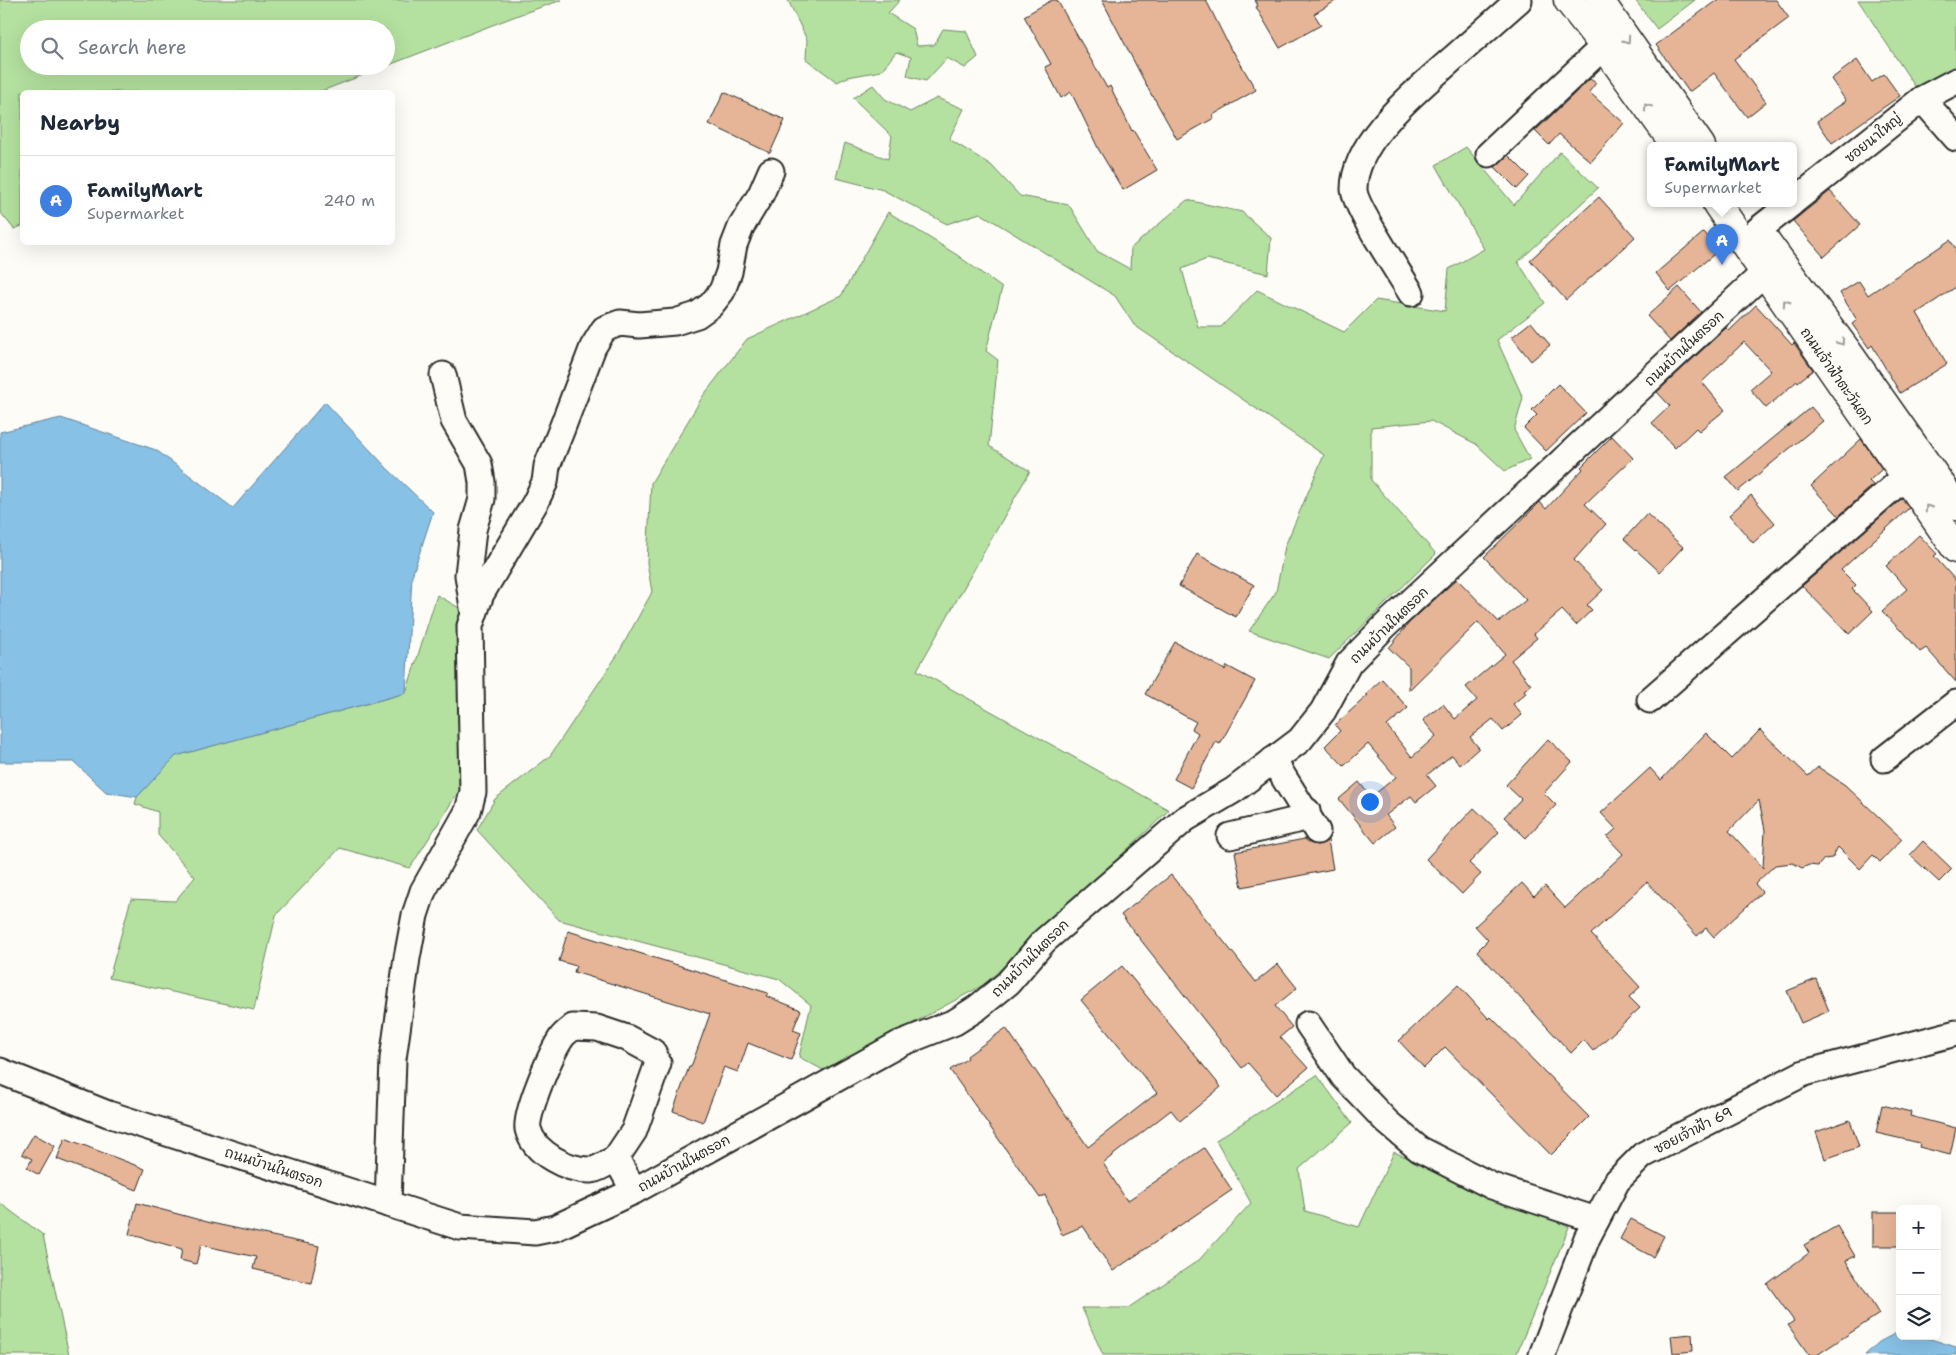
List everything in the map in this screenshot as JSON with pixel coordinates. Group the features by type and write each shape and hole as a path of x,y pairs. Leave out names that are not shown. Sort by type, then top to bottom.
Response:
{"main road":[{"path":"1568,0 1604,46 1673,142"},
{"path":"1599,0 1698,142"},
{"name":"ถนนเจ้าฟ้าตะวันตก","path":"1719,207 1956,548"},
{"name":"ถนนเจ้าฟ้าตะวันตก","path":"1742,207 1847,351 1956,506"}],"street":[{"path":"1411,292 1365,216 1354,191 1357,168 1370,143 1399,107 1519,0"},
{"path":"1489,154 1604,46"},
{"name":"ซอยนาใหญ่","path":"1797,199 1922,99 1956,81"},
{"path":"1922,99 1956,138"},
{"path":"388,1204 393,1059 407,958 423,891 468,811 473,792 470,626 481,594 535,503 545,482 547,466 560,431 593,347 604,329 620,323 639,325 675,322 697,315 711,305 722,291 738,236 748,213 761,194 771,172"},
{"name":"ซอยนาใหญ่","path":"1758,230 1787,207"},
{"name":"ถนนบ้านในตรอก","path":"0,1071 108,1114 460,1227 535,1232 556,1228 634,1191 899,1044 955,1022 977,1008 1008,983 1044,941 1185,819 1234,790 1300,740 1323,711 1348,663 1385,626 1765,272"},
{"path":"443,375 454,421 479,464 482,482 482,499 473,530 468,575 474,614"},
{"path":"1650,700 1906,476"},
{"path":"1884,759 1956,703"},
{"path":"1230,836 1297,820 1312,821 1273,760"},
{"path":"1308,1024 1344,1076 1387,1122 1419,1149 1492,1186 1596,1220"},
{"path":"574,1027 597,1028 627,1038 653,1052 658,1064 634,1131 616,1158 594,1170 576,1168 558,1161 542,1151 533,1141 528,1128 530,1112 542,1078 562,1037 574,1027"},
{"name":"ซอยเจ้าฟ้า 69","path":"1542,1355 1587,1238 1596,1220 1618,1181 1643,1155 1804,1073 1956,1033"},
{"path":"616,1158 634,1191"}],"green space":[{"path":"0,0 562,0 395,63 395,20 20,20 20,75 363,75 324,90 20,90 20,227 14,229 0,212"},
{"path":"788,0 900,0 888,13 913,29 917,46 934,45 943,29 966,31 978,57 965,68 947,58 926,81 907,76 911,57 896,52 881,71 848,77 837,82 806,59 807,40"},
{"path":"1635,0 1695,0 1657,29"},
{"path":"1858,0 1956,0 1956,67 1916,88"},
{"path":"873,85 885,99 910,112 937,98 964,109 949,139 991,165 1020,196 1069,205 1097,251 1130,269 1131,248 1187,200 1242,212 1271,238 1268,274 1207,259 1182,269 1198,327 1221,327 1257,290 1344,332 1376,300 1445,311 1449,269 1484,249 1436,165 1466,147 1514,205 1560,152 1598,188 1518,262 1545,303 1497,340 1523,398 1514,430 1530,459 1505,471 1476,444 1431,421 1371,427 1371,480 1436,554 1329,659 1249,631 1276,592 1285,546 1324,455 1134,325 1115,296 980,213 947,224 883,190 836,178 845,143 888,159 892,136 853,98"},
{"path":"888,212 957,255 1002,288 986,351 998,360 989,446 1030,471 917,670 1169,810 985,984 825,1071 799,1057 811,1005 779,979 559,920 477,830 495,799 550,756 618,654 652,592 647,563 651,483 703,396 747,339 841,296"},
{"path":"437,595 461,609 462,786 410,868 340,848 276,915 254,1010 109,978 131,899 175,901 195,877 158,835 158,812 135,804 137,797 175,756 406,693"},
{"path":"1317,1075 1352,1123 1299,1169 1305,1211 1359,1227 1394,1152 1569,1227 1516,1355 1103,1355 1082,1308 1128,1308 1199,1260 1251,1203 1216,1140"},
{"path":"0,1203 43,1235 69,1355 0,1355"}],"water":[{"path":"325,402 388,469 433,512 412,576 406,693 176,756 137,797 106,792 74,762 0,762 0,432 61,418 156,450 233,508"},
{"path":"1896,1333 1896,1340 1934,1340 1956,1347 1956,1355 1865,1355 1879,1342"}],"building":[{"path":"1052,0 1057,0 1107,88 1110,86 1132,131 1157,170 1123,190 1099,150 1071,92 1061,98 1045,67 1051,64 1024,16"},
{"path":"1102,0 1206,0 1232,52 1256,90 1213,115 1214,118 1177,139 1152,96"},
{"path":"1255,0 1337,0 1314,14 1321,25 1280,48 1256,7 1258,6"},
{"path":"1717,0 1776,0 1789,18 1734,59 1766,102 1747,117 1714,73 1689,92 1656,45"},
{"path":"1857,60 1872,82 1884,74 1900,96 1832,143 1817,121 1846,101 1831,79"},
{"path":"1590,79 1596,83 1589,92 1624,123 1591,162 1559,134 1549,145 1535,131"},
{"path":"724,92 785,120 770,153 709,124"},
{"path":"1508,155 1529,176 1517,189 1495,167"},
{"path":"1830,191 1860,225 1824,257 1793,221"},
{"path":"1599,197 1635,237 1566,300 1530,260"},
{"path":"1704,232 1719,250 1670,291 1656,273"},
{"path":"1950,240 1956,249 1956,287 1917,313 1947,364 1900,393 1872,345 1869,348 1852,324 1857,320 1840,293 1859,281 1868,295"},
{"path":"1679,287 1701,312 1670,341 1647,316"},
{"path":"1756,305 1792,345 1794,343 1813,370 1797,381 1766,408 1750,389 1771,371 1744,342 1702,382 1725,410 1699,431 1696,428 1675,448 1652,423 1670,406 1657,392 1726,328 1729,331"},
{"path":"1531,322 1550,345 1531,361 1512,337"},
{"path":"1558,384 1586,413 1546,451 1524,428 1537,415 1532,410"},
{"path":"1811,407 1823,421 1738,491 1726,477"},
{"path":"1612,436 1633,458 1585,504 1606,524 1574,560 1603,590 1587,605 1592,610 1576,625 1562,610 1534,634 1537,638 1511,660 1531,685 1524,690 1526,693 1513,704 1522,715 1503,731 1493,719 1470,737 1479,748 1460,765 1452,755 1427,775 1436,786 1416,802 1411,796 1386,815 1395,827 1375,843 1339,799 1359,782 1371,797 1396,777 1368,744 1344,766 1325,746 1340,731 1335,725 1368,695 1366,694 1382,679 1408,708 1387,726 1412,757 1436,736 1423,720 1443,704 1455,719 1477,700 1466,687 1505,654 1478,622 1409,690 1409,667 1389,648 1409,623 1457,579 1499,622 1526,600 1484,557 1540,502 1546,509 1583,469 1581,467"},
{"path":"1861,439 1882,469 1869,481 1873,485 1839,516 1811,486"},
{"path":"1751,495 1775,523 1753,543 1729,515"},
{"path":"1901,499 1909,508 1841,570 1856,585 1852,589 1873,611 1849,634 1802,586"},
{"path":"1647,514 1683,547 1660,572 1624,539"},
{"path":"1919,535 1937,554 1934,556 1956,581 1956,682 1926,648 1920,652 1902,630 1882,611 1907,589 1886,566"},
{"path":"1197,554 1254,585 1236,617 1179,586"},
{"path":"1175,642 1225,670 1227,666 1255,681 1220,744 1216,742 1191,788 1174,779 1198,733 1192,729 1196,722 1145,694"},
{"path":"1760,730 1808,776 1818,767 1845,785 1902,839 1880,862 1873,855 1860,869 1838,847 1832,858 1824,859 1818,866 1809,865 1802,868 1793,863 1775,865 1755,884 1762,892 1714,937 1706,928 1697,936 1647,882 1591,934 1640,987 1629,997 1640,1008 1593,1051 1584,1040 1571,1053 1477,951 1488,940 1475,926 1522,883 1534,896 1545,886 1565,908 1623,854 1607,837 1616,829 1601,813 1650,768 1661,780 1706,733 1732,759","holes":["1759,800 1765,830 1763,868 1729,831"]},
{"path":"1548,739 1572,762 1544,793 1556,805 1526,838 1504,817 1521,799 1506,785"},
{"path":"1474,808 1499,832 1469,863 1481,874 1462,894 1426,859"},
{"path":"1305,839 1317,845 1328,840 1333,869 1242,887 1235,852"},
{"path":"1923,841 1952,869 1939,882 1910,855"},
{"path":"1171,875 1256,982 1278,964 1297,988 1275,1006 1292,1027 1280,1037 1308,1068 1276,1095 1248,1063 1242,1068 1121,915"},
{"path":"568,931 768,993 766,996 801,1010 793,1030 801,1033 791,1060 748,1043 738,1072 724,1067 703,1122 673,1111 710,1014 574,972 576,966 559,961"},
{"path":"1122,966 1221,1087 1180,1121 1171,1110 1103,1163 1127,1201 1204,1148 1232,1190 1113,1271 1083,1226 1062,1235 1045,1195 1040,1198 950,1070 1006,1028 1088,1147 1157,1093 1081,1000"},
{"path":"1816,979 1829,1011 1801,1023 1787,991"},
{"path":"1458,985 1489,1019 1491,1017 1589,1117 1551,1155 1445,1047 1424,1068 1399,1041"},
{"path":"1882,1105 1911,1112 1910,1116 1956,1128 1950,1155 1919,1147 1920,1143 1876,1133"},
{"path":"1850,1120 1859,1147 1825,1159 1816,1132"},
{"path":"34,1134 55,1146 39,1175 27,1168 32,1159 22,1154"},
{"path":"65,1138 145,1169 137,1190 57,1159"},
{"path":"137,1203 211,1223 319,1246 311,1283 253,1269 256,1257 201,1245 196,1264 180,1260 182,1249 129,1234"},
{"path":"1873,1212 1896,1212 1896,1246 1873,1246"},
{"path":"1631,1219 1664,1236 1653,1257 1620,1239"},
{"path":"1837,1226 1855,1256 1846,1261 1879,1314 1817,1355 1809,1355 1788,1325 1794,1321 1767,1284 1809,1253 1804,1245"},
{"path":"1692,1334 1693,1351 1673,1353 1671,1336"}],"place":[{"name":"FamilyMart","path":"1722,265"}]}
